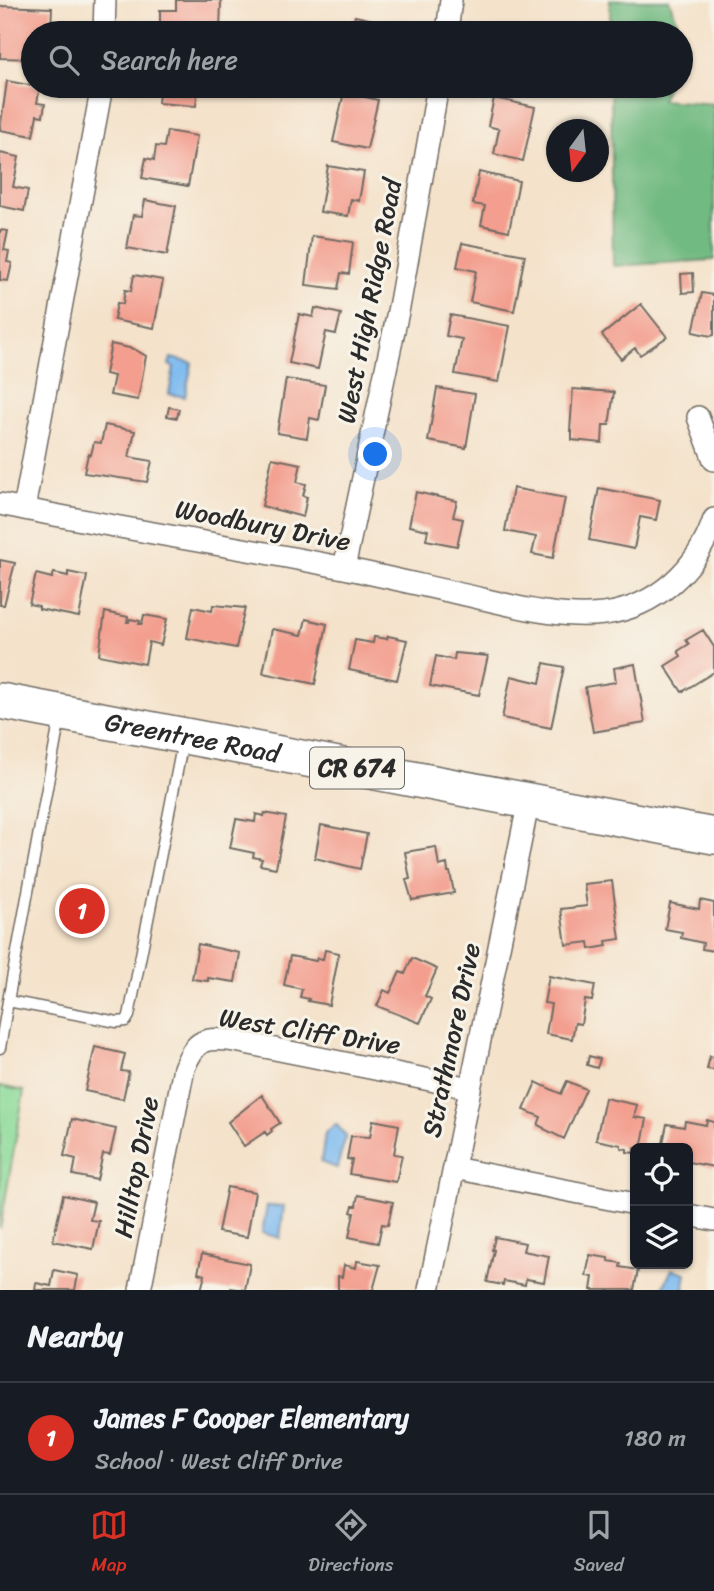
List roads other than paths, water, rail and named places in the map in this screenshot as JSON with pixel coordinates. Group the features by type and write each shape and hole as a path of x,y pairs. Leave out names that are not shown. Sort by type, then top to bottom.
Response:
{"main road":[{"name":"Greentree Road","path":"0,701 714,836"}],"street":[{"path":"104,21 105,0"},
{"path":"448,21 451,0"},
{"path":"24,509 100,98"},
{"name":"West High Ridge Road","path":"344,568 400,302 436,98"},
{"path":"698,417 714,460"},
{"name":"Woodbury Drive","path":"0,504 344,568 514,606 575,616 604,614 635,606 666,588 691,564 702,548 714,519"},
{"name":"Strathmore Drive","path":"429,1290 529,800"},
{"name":"West Cliff Drive","path":"189,1056 193,1048 201,1042 219,1039 470,1088"},
{"name":"Hilltop Drive","path":"140,1290 184,1068 189,1056"},
{"path":"454,1168 630,1203"},
{"path":"693,1216 714,1220"}],"lane":[{"path":"0,1048 61,712"},
{"path":"9,1001 121,1022 129,1016 184,735"}],"water":[{"path":"171,358 192,363 185,397 169,394 174,367 169,365"},
{"path":"336,1124 346,1136 337,1168 321,1162 325,1133"},
{"path":"267,1206 284,1206 280,1238 262,1233"},
{"path":"672,1269 686,1273 685,1290 662,1290"}],"place":[{"name":"James F Cooper Elementary","path":"82,911"}]}
